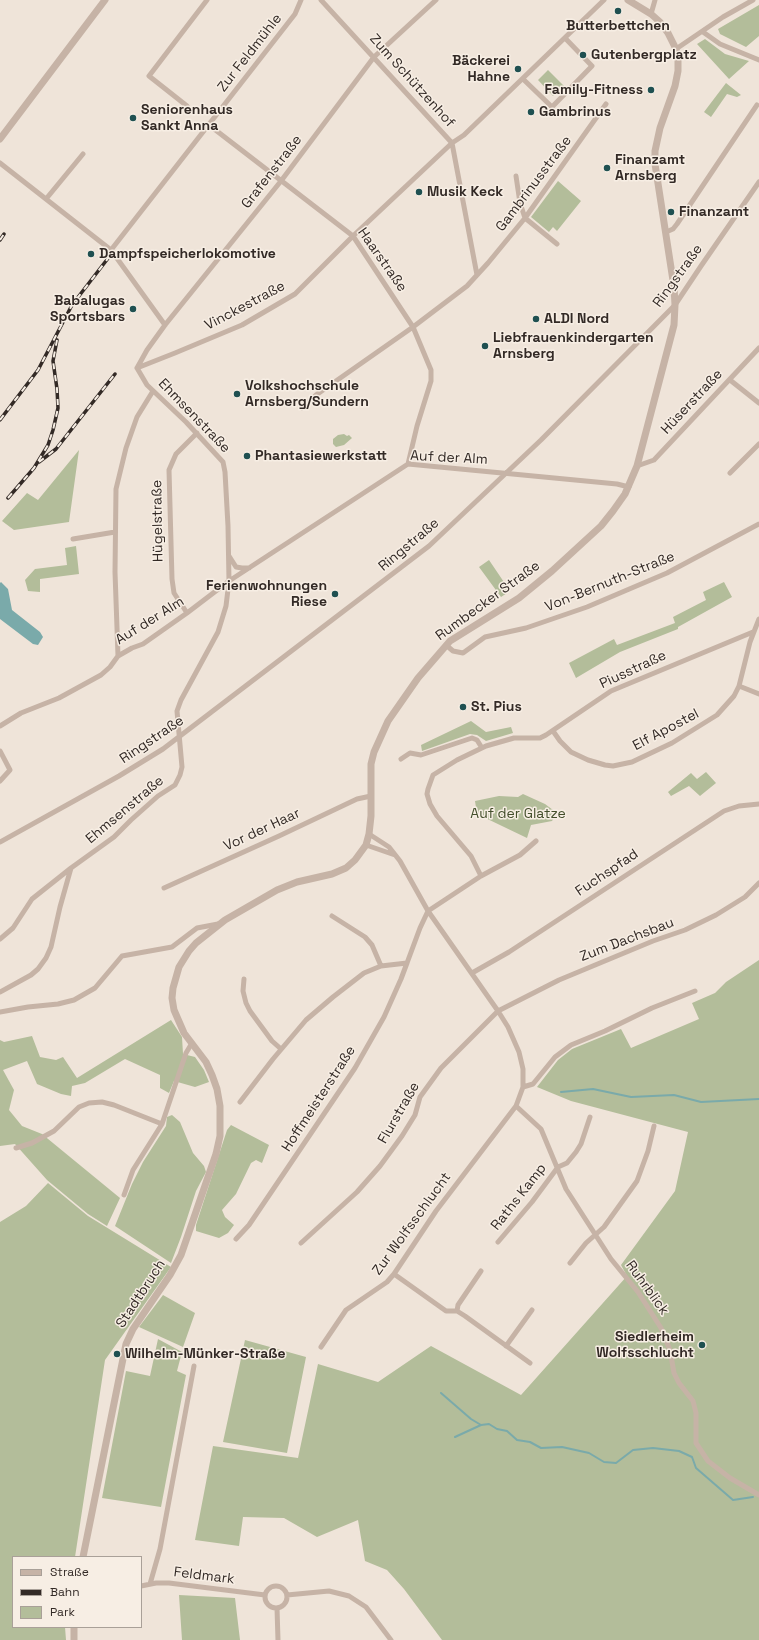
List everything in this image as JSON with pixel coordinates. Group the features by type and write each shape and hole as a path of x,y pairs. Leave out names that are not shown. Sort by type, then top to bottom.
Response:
{"street":[{"path":"0,139 105,0"},
{"path":"187,106 149,76 207,0"},
{"name":"Zur Feldmühle","path":"111,250 295,14 302,0"},
{"name":"Zum Schützenhof","path":"321,0 374,56 452,143 477,275"},
{"name":"Grafenstraße","path":"137,368 147,350 165,325 281,181 374,56 436,0"},
{"path":"452,143 464,135 604,0"},
{"name":"Rumbecker Straße","path":"221,1119 217,1089 212,1075 206,1062 184,1033 174,1010 172,998 174,982 179,967 189,951 203,936 218,924 277,890 297,882 332,874 346,868 356,860 366,845 369,834 371,764 383,730 418,678 446,645 462,632 515,600 552,571 601,526 629,487 637,466 669,346 674,325 676,306 656,164 656,151 660,128 675,86 678,71 676,49 668,33 651,14 628,0"},
{"path":"651,14 656,0"},
{"path":"676,49 703,32 723,16 752,0"},
{"path":"703,32 720,44 759,60"},
{"path":"523,79 552,107 592,66 565,38"},
{"name":"Gambrinusstraße","path":"477,275 525,218 606,104"},
{"path":"666,232 677,224 757,105"},
{"name":"Haarstraße","path":"209,125 353,236 413,327 431,370 431,375 408,464"},
{"name":"Vinckestraße","path":"137,368 175,354 242,325 295,294 353,236 452,143"},
{"path":"46,199 83,154"},
{"path":"0,163 111,250 165,325"},
{"path":"516,176 520,203 525,218 557,244"},
{"name":"Ringstraße","path":"0,842 138,766 180,737 429,546 546,435 676,306 700,266 759,182"},
{"path":"302,408 316,395 413,327 467,286 477,275"},
{"name":"Hüserstraße","path":"637,466 654,460 759,348"},
{"name":"Ehmsenstraße","path":"0,939 13,928 32,899 71,868 114,837 158,796 174,785 180,776 182,767 177,711 181,700 218,632 226,606 229,581 225,472 222,462 197,433 147,385 137,368"},
{"path":"730,380 759,403"},
{"path":"118,656 115,580 116,489 126,448 137,417 153,391"},
{"name":"Hügelstraße","path":"187,613 174,593 172,579 169,470 176,454 197,433"},
{"path":"730,473 759,444"},
{"name":"Auf der Alm","path":"0,726 21,713 59,698 101,675 110,667 118,656 143,644 229,581 408,464 617,484 629,487"},
{"name":"Von-Bernuth-Straße","path":"446,645 454,651 463,653 485,636 526,628 594,604 667,573 759,524"},
{"path":"73,539 115,532"},
{"path":"228,555 236,567 250,568"},
{"name":"Elf Apostel","path":"553,731 565,747 580,757 605,765 613,766 626,763 660,749 709,721 726,705 739,686 753,632 759,619"},
{"name":"Piusstraße","path":"481,876 471,856 437,816 430,804 427,794 429,784 434,775 457,760 482,748 514,738 540,738 553,731 611,690 753,632"},
{"path":"739,686 759,694"},
{"path":"401,759 410,753 421,755 472,738 477,740 482,748"},
{"path":"0,751 10,770 0,781"},
{"name":"Vor der Haar","path":"164,888 357,799 371,796"},
{"name":"Fuchspfad","path":"472,973 509,952 724,811 739,806 759,804"},
{"path":"369,834 384,842 395,855 410,877 428,910 498,1011 518,1052 523,1070 523,1087 516,1106"},
{"path":"240,1102 281,1049 306,1020 333,997 364,973 381,966 407,963 428,910 481,876 520,855 536,841"},
{"path":"366,845 395,855"},
{"path":"0,992 32,976 46,958 51,948 71,868"},
{"name":"Zum Dachsbau","path":"498,1011 559,980 653,941 685,930 716,915 745,897 759,883"},
{"path":"332,916 365,937 372,945 381,966"},
{"path":"0,1012 58,1004 74,1000 94,988 122,956 172,947 197,928 218,924"},
{"name":"Hoffmeisterstraße","path":"236,1239 249,1225 355,1068 384,1017 402,979 407,963"},
{"path":"244,979 243,991 250,1011 272,1041 281,1049"},
{"path":"523,1087 533,1084 555,1057 570,1045 605,1031 652,1008 695,991"},
{"name":"Flurstraße","path":"301,1243 366,1182 402,1136 415,1115 420,1097 441,1068 498,1011"},
{"path":"124,1195 133,1170 162,1124 186,1052 192,1043"},
{"path":"16,1148 32,1143 54,1130 79,1107 89,1103 102,1102 114,1105 162,1124"},
{"name":"Ruhrblick","path":"516,1106 541,1129 566,1189 611,1259 638,1292 666,1337 674,1373 679,1383 693,1402 696,1413 696,1443 708,1460 730,1478 759,1495"},
{"name":"Zur Wolfsschlucht","path":"321,1347 346,1310 387,1282 394,1274 436,1211 516,1106"},
{"name":"Raths Kamp","path":"498,1242 532,1202 558,1167 567,1163 581,1144 590,1117"},
{"name":"Stadtbruch","path":"83,1556 126,1344 135,1325 170,1276 181,1255 216,1154 220,1136 221,1119"},
{"path":"570,1264 586,1243 604,1227 637,1181 648,1152 654,1126"},
{"path":"456,1311 458,1305 481,1271"},
{"path":"394,1274 446,1311 456,1311 530,1364"},
{"path":"506,1346 532,1310"},
{"path":"150,1584 160,1549 194,1366"},
{"name":"Feldmark","path":"142,1586 168,1583 265,1595"},
{"path":"275,1585 282,1587 287,1595 286,1603 276,1608 269,1606 265,1599 268,1588 275,1585"},
{"path":"287,1595 329,1591 349,1596 366,1607 391,1640"},
{"path":"276,1608 278,1640"},
{"path":"74,1628 74,1640"}],"green space":[{"path":"759,5 759,36 746,47 720,34 718,29"},
{"path":"705,39 725,54 749,61 729,79 697,44"},
{"path":"548,70 564,86 553,96 538,80"},
{"path":"726,83 741,95 737,97 727,94 711,117 704,112"},
{"path":"558,181 581,201 557,231 553,227 549,232 531,217"},
{"path":"344,434 347,436 349,435 352,438 344,445 336,447 333,444 333,439 338,435"},
{"path":"79,450 69,522 14,530 2,521 27,493 38,500"},
{"path":"76,546 79,574 40,579 40,592 28,591 25,580 35,569 67,565 65,548"},
{"path":"489,560 510,591 501,597 479,567"},
{"path":"724,582 732,597 678,627 678,629 620,652 576,678 569,663 614,639 617,645 675,623 673,617 706,600 703,592"},
{"path":"471,721 486,732 511,727 513,733 486,741 477,735 470,734 422,751 421,745"},
{"path":"706,772 716,783 700,796 689,786 671,796 668,792 691,773 697,779"},
{"name":"Auf der Glatze","path":"523,794 545,804 557,813 552,821 531,825 527,838 477,814 475,801 499,796 518,797"},
{"path":"759,960 759,1640 442,1640 404,1589 387,1570 365,1561 358,1520 317,1537 284,1518 243,1517 239,1546 195,1540 213,1446 298,1458 318,1364 378,1382 431,1346 521,1395 627,1276 621,1265 675,1191 688,1132 571,1101 537,1087 558,1060 572,1049 621,1029 631,1048 699,1019 692,1003 715,993 726,982"},
{"path":"171,1020 182,1037 183,1054 195,1057 204,1070 209,1082 195,1087 174,1081 169,1093 160,1088 160,1075 125,1059 85,1083 72,1086 71,1096 61,1094 37,1084 27,1061 3,1070 14,1090 9,1110 22,1126 42,1134 120,1198 107,1226 88,1214 47,1180 15,1144 0,1146 0,1040 4,1042 32,1036 40,1057 56,1060 63,1057 77,1078"},
{"path":"172,1115 180,1122 193,1153 204,1166 206,1172 196,1191 171,1263 115,1226 132,1184 143,1162 166,1126 167,1117"},
{"path":"231,1125 269,1145 262,1163 256,1160 251,1163 236,1194 222,1210 225,1217 234,1225 228,1233 219,1238 196,1231 196,1225 227,1130"},
{"path":"48,1183 88,1216 171,1267 105,1360 75,1556 12,1556 12,1628 65,1628 66,1640 0,1640 0,1222 26,1206"},
{"path":"163,1295 195,1313 183,1347 139,1327"},
{"path":"158,1339 182,1352 177,1371 186,1375 161,1507 102,1498 126,1371 150,1376"},
{"path":"245,1340 306,1357 287,1453 223,1442"},
{"path":"179,1595 235,1598 240,1640 182,1640"}],"water":[{"path":"1,582 8,589 12,610 40,632 43,637 38,645 33,644 0,619"}],"waterway":[{"path":"561,1092 593,1089 631,1097 674,1095 701,1102 759,1099"},
{"path":"441,1393 471,1419 481,1425 489,1424 497,1429 507,1431 517,1440 530,1442 541,1448 562,1447 589,1453 604,1462 616,1463 633,1450 653,1448 679,1451 692,1457 696,1468 733,1500 753,1497"},
{"path":"455,1437 481,1425"}],"railway":[{"path":"0,240 4,234"},
{"path":"0,420 38,370 72,305 109,257"},
{"path":"8,498 34,468 48,445 53,430 58,408 53,361 57,340"},
{"path":"39,462 56,449 115,374"}],"place":[{"name":"Butterbettchen","path":"618,11"},
{"name":"Gutenbergplatz","path":"583,55"},
{"name":"Bäckerei Hahne","path":"518,69"},
{"name":"Family-Fitness","path":"651,90"},
{"name":"Gambrinus","path":"531,112"},
{"name":"Seniorenhaus Sankt Anna","path":"133,118"},
{"name":"Finanzamt Arnsberg","path":"607,168"},
{"name":"Musik Keck","path":"419,192"},
{"name":"Finanzamt","path":"671,212"},
{"name":"Dampfspeicherlokomotive","path":"91,254"},
{"name":"Babalugas Sportsbars","path":"133,309"},
{"name":"ALDI Nord","path":"536,319"},
{"name":"Liebfrauenkindergarten Arnsberg","path":"485,346"},
{"name":"Volkshochschule Arnsberg/Sundern","path":"237,394"},
{"name":"Phantasiewerkstatt","path":"247,456"},
{"name":"Ferienwohnungen Riese","path":"335,594"},
{"name":"St. Pius","path":"463,707"},
{"name":"Siedlerheim Wolfsschlucht","path":"702,1345"},
{"name":"Wilhelm-Münker-Straße","path":"117,1354"}]}
